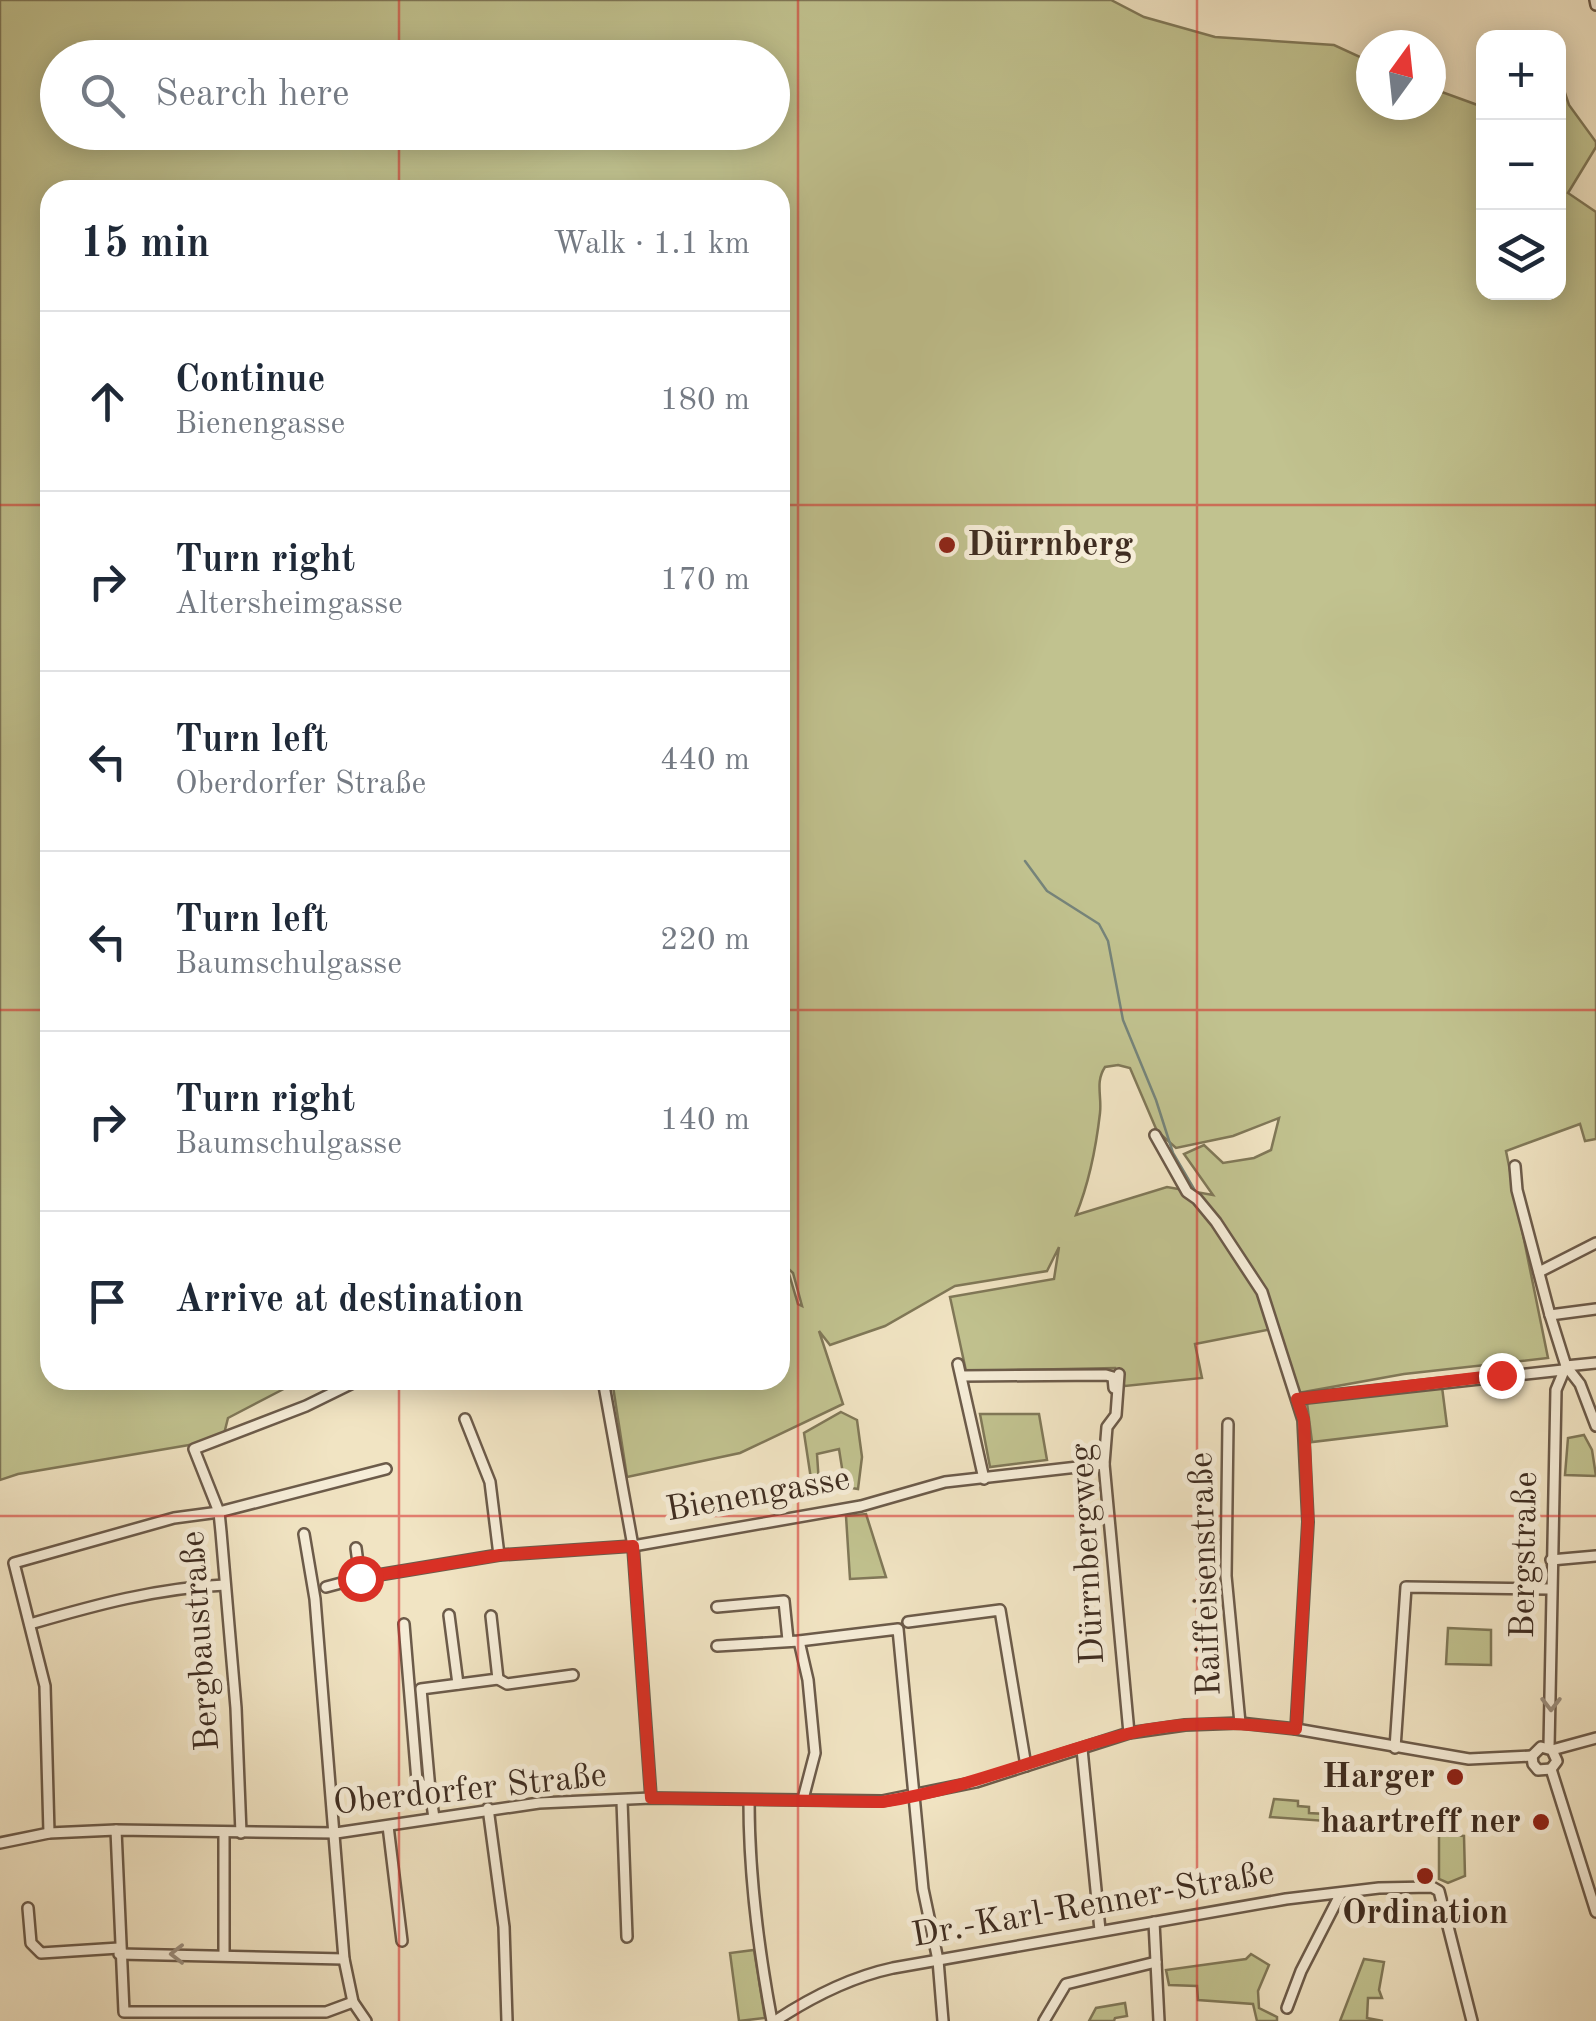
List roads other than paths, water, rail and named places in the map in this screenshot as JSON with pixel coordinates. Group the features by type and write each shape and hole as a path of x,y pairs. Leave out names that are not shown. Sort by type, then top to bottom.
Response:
{"street":[{"path":"1156,1135 1187,1192 1216,1222 1262,1292 1304,1420 1308,1522 1296,1729"},
{"path":"1516,1166 1517,1190 1564,1368 1580,1384 1596,1426"},
{"path":"1540,1272 1596,1243"},
{"path":"1550,1315 1596,1309"},
{"path":"1297,1399 1596,1363"},
{"path":"958,1364 984,1478"},
{"name":"Bergstraße","path":"1550,1748 1556,1390 1564,1368"},
{"name":"Dürrnbergweg","path":"1119,1374 1116,1415 1107,1426 1104,1464 1128,1733"},
{"path":"962,1376 1106,1375 1113,1377 1117,1403"},
{"name":"Bergbaustraße","path":"241,1833 236,1708 218,1512 194,1449 338,1390"},
{"path":"604,1390 633,1546 651,1798"},
{"path":"464,1420 490,1482 500,1555"},
{"name":"Raiffeisenstraße","path":"1228,1424 1226,1576 1240,1723"},
{"name":"Bienengasse","path":"326,1587 500,1555 633,1546 860,1506 945,1482 1104,1464"},
{"path":"49,1834 44,1686 14,1563 174,1518 218,1512 386,1469"},
{"path":"304,1534 315,1599 344,1959 352,2002 366,2021"},
{"path":"356,1548 360,1578"},
{"path":"1551,1560 1596,1556"},
{"path":"30,1624 174,1587 226,1584"},
{"path":"1395,1748 1406,1587 1551,1589"},
{"path":"717,1607 784,1601 793,1641 808,1680 815,1753 802,1800"},
{"path":"908,1622 1000,1610 1026,1766"},
{"path":"449,1615 458,1684"},
{"path":"491,1616 498,1679"},
{"path":"404,1624 416,1781 430,1790"},
{"path":"718,1646 898,1629 924,1889 938,1960 944,2021"},
{"path":"434,1818 421,1688 498,1679 507,1684 574,1675"},
{"name":"Oberdorfer Straße","path":"0,1843 49,1834 116,1830 336,1834 539,1803 651,1798 882,1802 916,1797 1128,1733 1185,1725 1240,1723 1296,1729 1469,1759 1532,1756"},
{"path":"1551,1769 1538,1770 1533,1764 1532,1756 1537,1749 1596,1738"},
{"path":"1550,1748 1556,1760 1551,1769 1591,1880 1596,1912"},
{"path":"1082,1749 1100,1930"},
{"path":"622,1801 627,1938"},
{"path":"749,1801 755,1930 773,2021"},
{"path":"488,1808 504,1927 507,2021"},
{"path":"388,1826 402,1941"},
{"path":"116,1830 124,2012 326,2012 352,2002"},
{"path":"224,1832 224,1954"},
{"name":"Dr.-Karl-Renner-Straße","path":"773,2021 800,2004 871,1973 1100,1930 1341,1892 1432,1887 1438,1891 1472,2021"},
{"path":"1287,2008 1301,1970 1341,1892"},
{"path":"28,1908 30,1943 41,1953 119,1951 344,1959"},
{"path":"1154,1922 1159,2021"},
{"path":"1044,2021 1066,1984 1156,1962"}],"waterway":[{"path":"1025,861 1047,891 1099,924 1108,941 1123,1020 1173,1153 1194,1189 1226,1229"}],"place":[{"name":"Dürrnberg","path":"947,545"},
{"name":"Harger","path":"1455,1777"},
{"name":"haartreff ner","path":"1541,1822"},
{"name":"Ordination","path":"1425,1876"}]}
